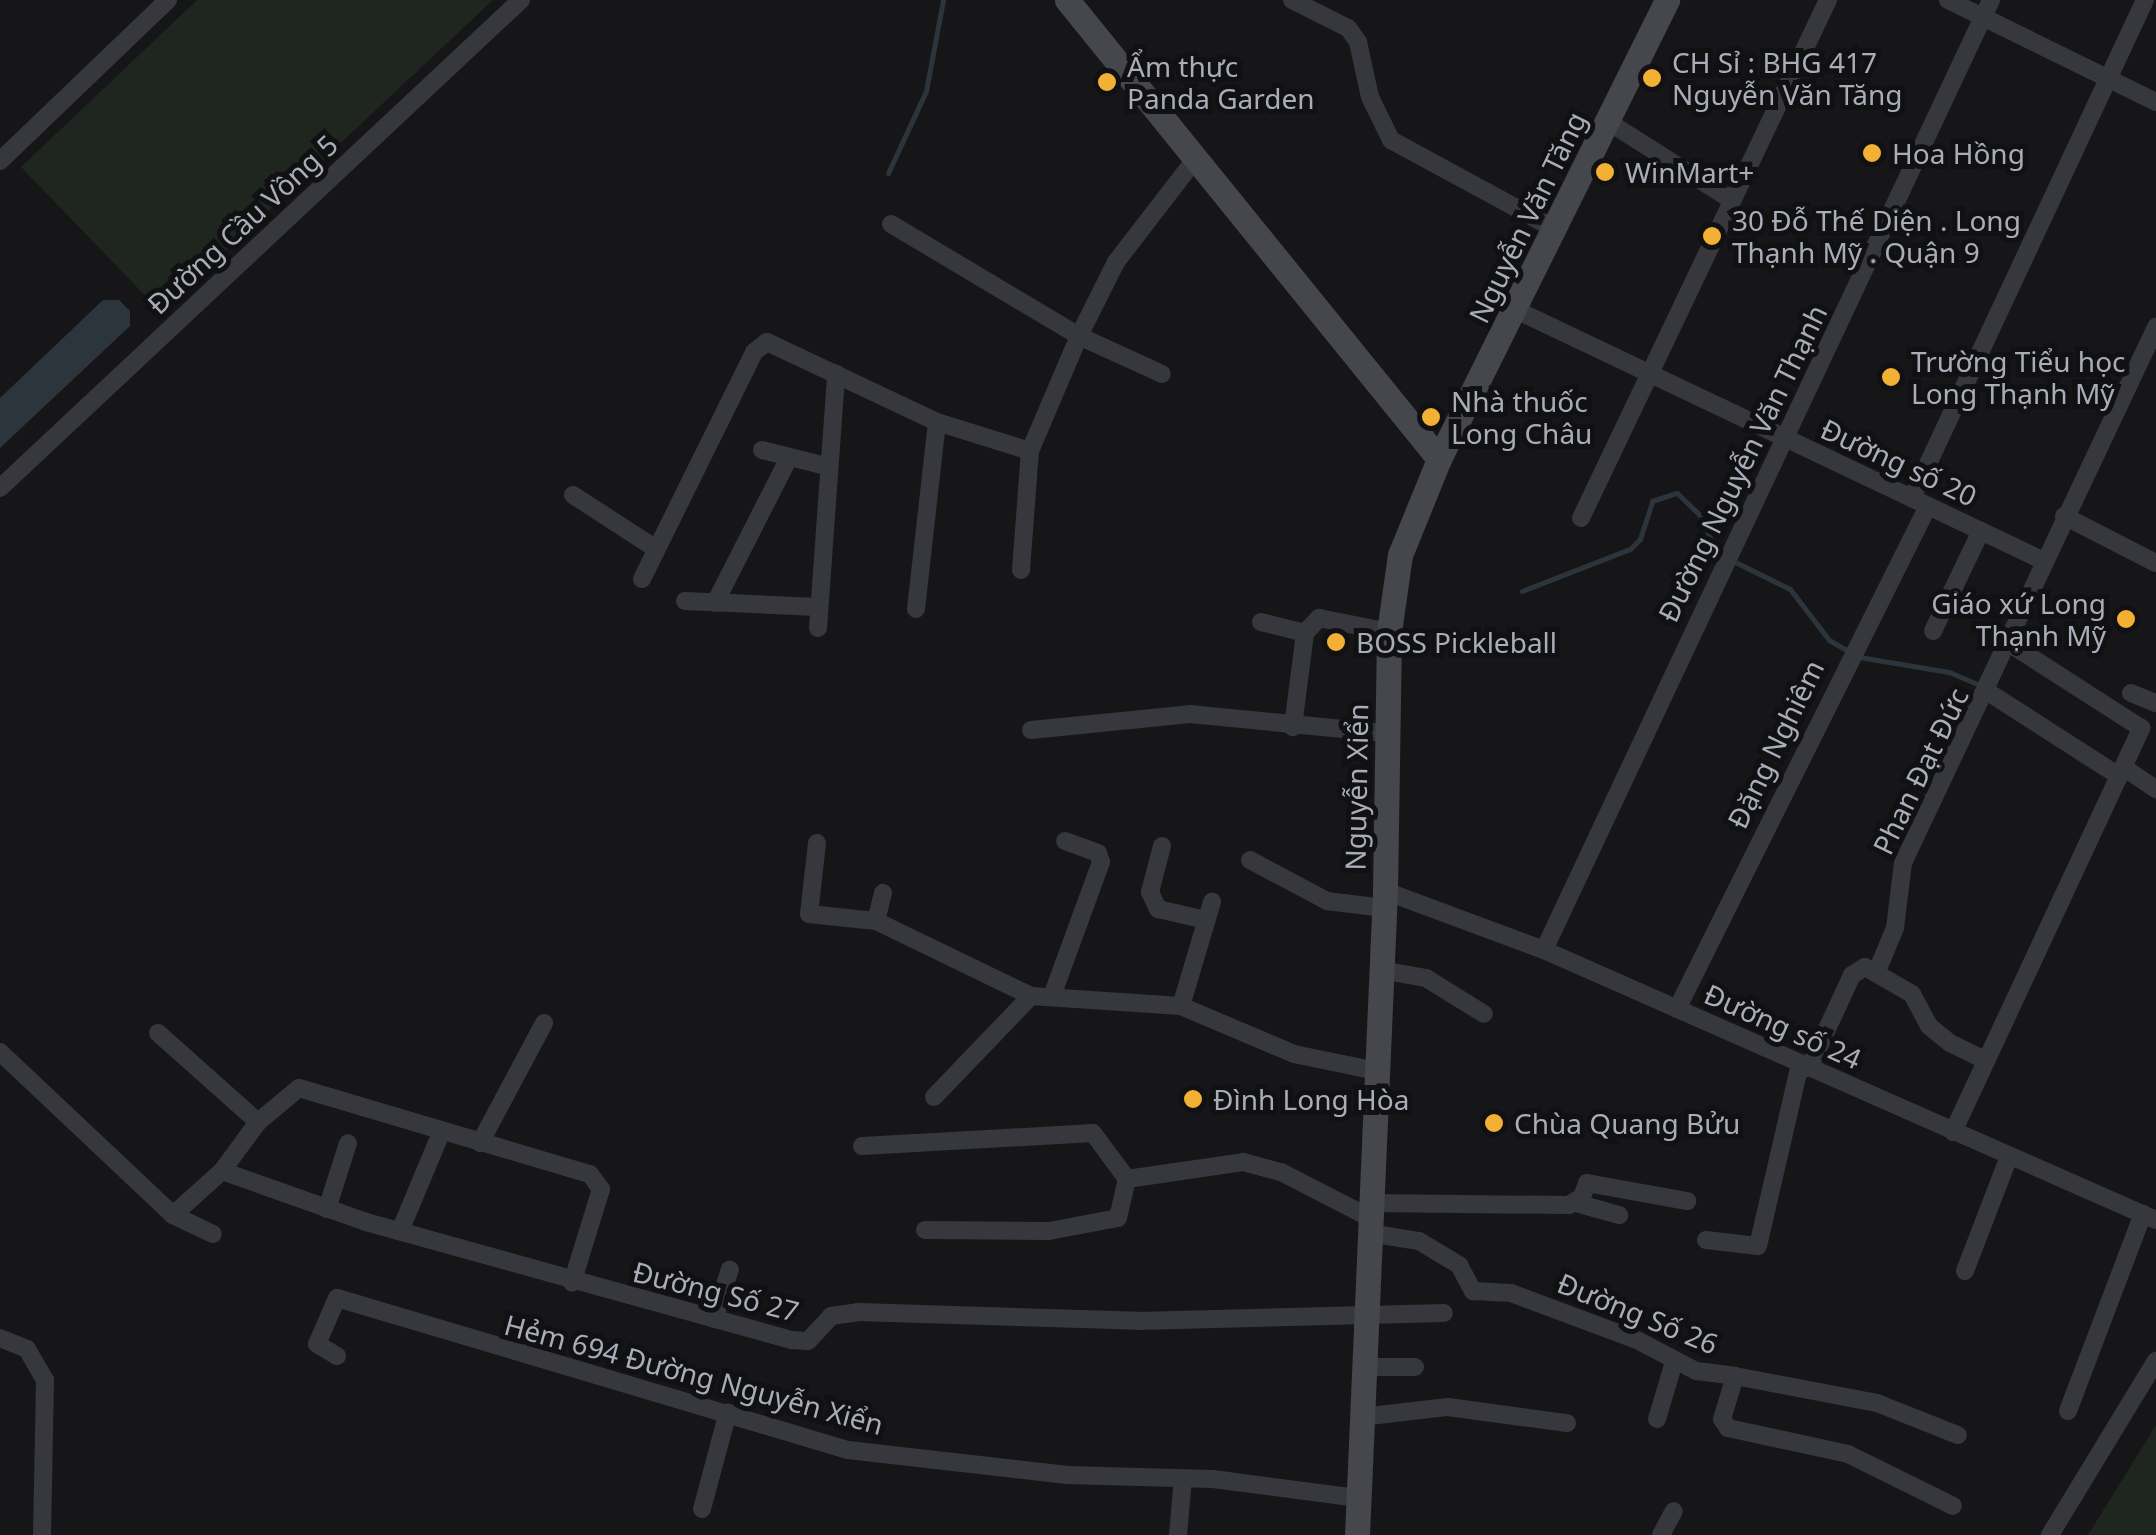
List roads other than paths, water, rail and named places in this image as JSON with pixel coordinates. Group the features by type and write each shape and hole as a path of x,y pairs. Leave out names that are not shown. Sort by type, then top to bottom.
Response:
{"main road":[{"path":"1067,0 1440,459"},
{"name":"Nguyễn Văn Tăng","path":"1440,459 1666,0"},
{"name":"Nguyễn Xiển","path":"1356,1535 1384,899 1389,632 1400,556 1440,459"}],"street":[{"path":"0,161 168,0"},
{"name":"Đường Cầu Vồng 5","path":"0,488 521,0"},
{"path":"1292,0 1348,28 1358,42 1370,97 1391,140 1555,229"},
{"path":"1581,518 1652,377 1730,200 1828,0"},
{"path":"1948,0 1987,8 2156,102"},
{"name":"Đặng Nghiêm","path":"1677,1009 1920,502 2145,0"},
{"name":"Đường Nguyễn Văn Thạnh","path":"1544,950 1721,566 1987,8"},
{"path":"1607,121 1730,200"},
{"path":"1021,570 1030,451 1079,336 1116,262 1197,157"},
{"path":"892,224 1079,336 1162,374"},
{"name":"Đường số 20","path":"1516,310 2044,561"},
{"name":"Phan Đạt Đức","path":"1878,972 1895,928 1903,863 1987,693 2064,516 2156,326"},
{"path":"642,580 717,438 754,352 767,342 937,422 1030,451"},
{"path":"818,628 826,466 836,374"},
{"path":"916,610 937,422"},
{"path":"762,450 826,466"},
{"path":"715,604 789,458"},
{"path":"574,495 656,548"},
{"path":"2064,516 2156,563"},
{"path":"1933,631 1981,531"},
{"path":"685,602 817,607"},
{"path":"1293,727 1305,632 1319,618 1389,632"},
{"path":"1261,622 1305,632"},
{"path":"1953,1132 2142,724 2010,644"},
{"path":"1987,693 2156,789"},
{"path":"2131,693 2156,704"},
{"path":"1030,730 1190,714 1385,733"},
{"path":"1052,996 1101,862 1098,853 1066,841"},
{"path":"816,843 809,914 876,921 1031,996 1181,1006 1294,1054 1376,1071"},
{"path":"1162,846 1150,892 1158,908 1209,911 1181,1006"},
{"name":"Đường số 24","path":"1250,860 1326,900 1384,899 1544,950 2008,1159 2150,1217"},
{"path":"876,921 883,893"},
{"path":"1706,1240 1758,1246 1804,1066 1852,976 1864,967 1912,994 1929,1026 1985,1060"},
{"path":"1381,970 1426,978 1484,1014"},
{"path":"934,1097 1031,996"},
{"path":"480,1143 544,1023"},
{"path":"158,1032 258,1122"},
{"path":"0,1052 172,1216 213,1234"},
{"path":"172,1216 222,1171 258,1122 299,1088 597,1178 600,1188 572,1282"},
{"path":"400,1231 441,1133"},
{"path":"862,1146 1093,1133 1127,1179 1118,1218 1049,1230 925,1230"},
{"path":"327,1209 348,1143"},
{"path":"1965,1271 2008,1159"},
{"path":"1127,1179 1264,1165 1369,1218 1576,1203 1619,1215"},
{"name":"Đường Số 27","path":"222,1171 327,1209 572,1282 808,1341 831,1316 847,1312 1138,1321 1444,1313"},
{"path":"1576,1203 1587,1183 1687,1201"},
{"path":"2068,1411 2150,1217"},
{"name":"Đường Số 26","path":"1369,1218 1454,1262 1473,1290 1511,1293 1637,1340 1674,1362 1735,1376 1722,1419 1728,1428 1848,1454 1953,1506"},
{"path":"714,1319 730,1269"},
{"name":"Hẻm 694 Đường Nguyễn Xiển","path":"336,1356 316,1341 332,1301 340,1298 848,1450 1066,1475 1184,1478 1358,1498"},
{"path":"0,1338 32,1354 46,1380 42,1535"},
{"path":"1656,1420 1674,1362"},
{"path":"2050,1535 2156,1362"},
{"path":"1363,1367 1415,1367"},
{"path":"1735,1376 1877,1404 1958,1435"},
{"path":"1361,1416 1448,1407 1568,1423"},
{"path":"702,1509 728,1412"},
{"path":"1178,1535 1184,1478"},
{"path":"1661,1535 1674,1511"}],"waterway":[{"path":"888,173 926,91 943,0"},
{"path":"1522,591 1630,549 1640,539 1652,501 1677,493 1699,514 1717,553 1790,589 1829,640 1850,652"},
{"path":"1859,657 1949,672 1977,684"}],"place":[{"name":"CH Sỉ : BHG 417 Nguyễn Văn Tăng","path":"1652,78"},
{"name":"Ẩm thực Panda Garden","path":"1107,82"},
{"name":"Hoa Hồng","path":"1872,153"},
{"name":"WinMart+","path":"1605,172"},
{"name":"30 Đỗ Thế Diện . Long Thạnh Mỹ . Quận 9","path":"1712,236"},
{"name":"Trường Tiểu học Long Thạnh Mỹ","path":"1891,377"},
{"name":"Nhà thuốc Long Châu","path":"1431,417"},
{"name":"Giáo xứ Long Thạnh Mỹ","path":"2126,619"},
{"name":"BOSS Pickleball","path":"1336,642"},
{"name":"Đình Long Hòa","path":"1193,1099"},
{"name":"Chùa Quang Bửu","path":"1494,1123"}]}
